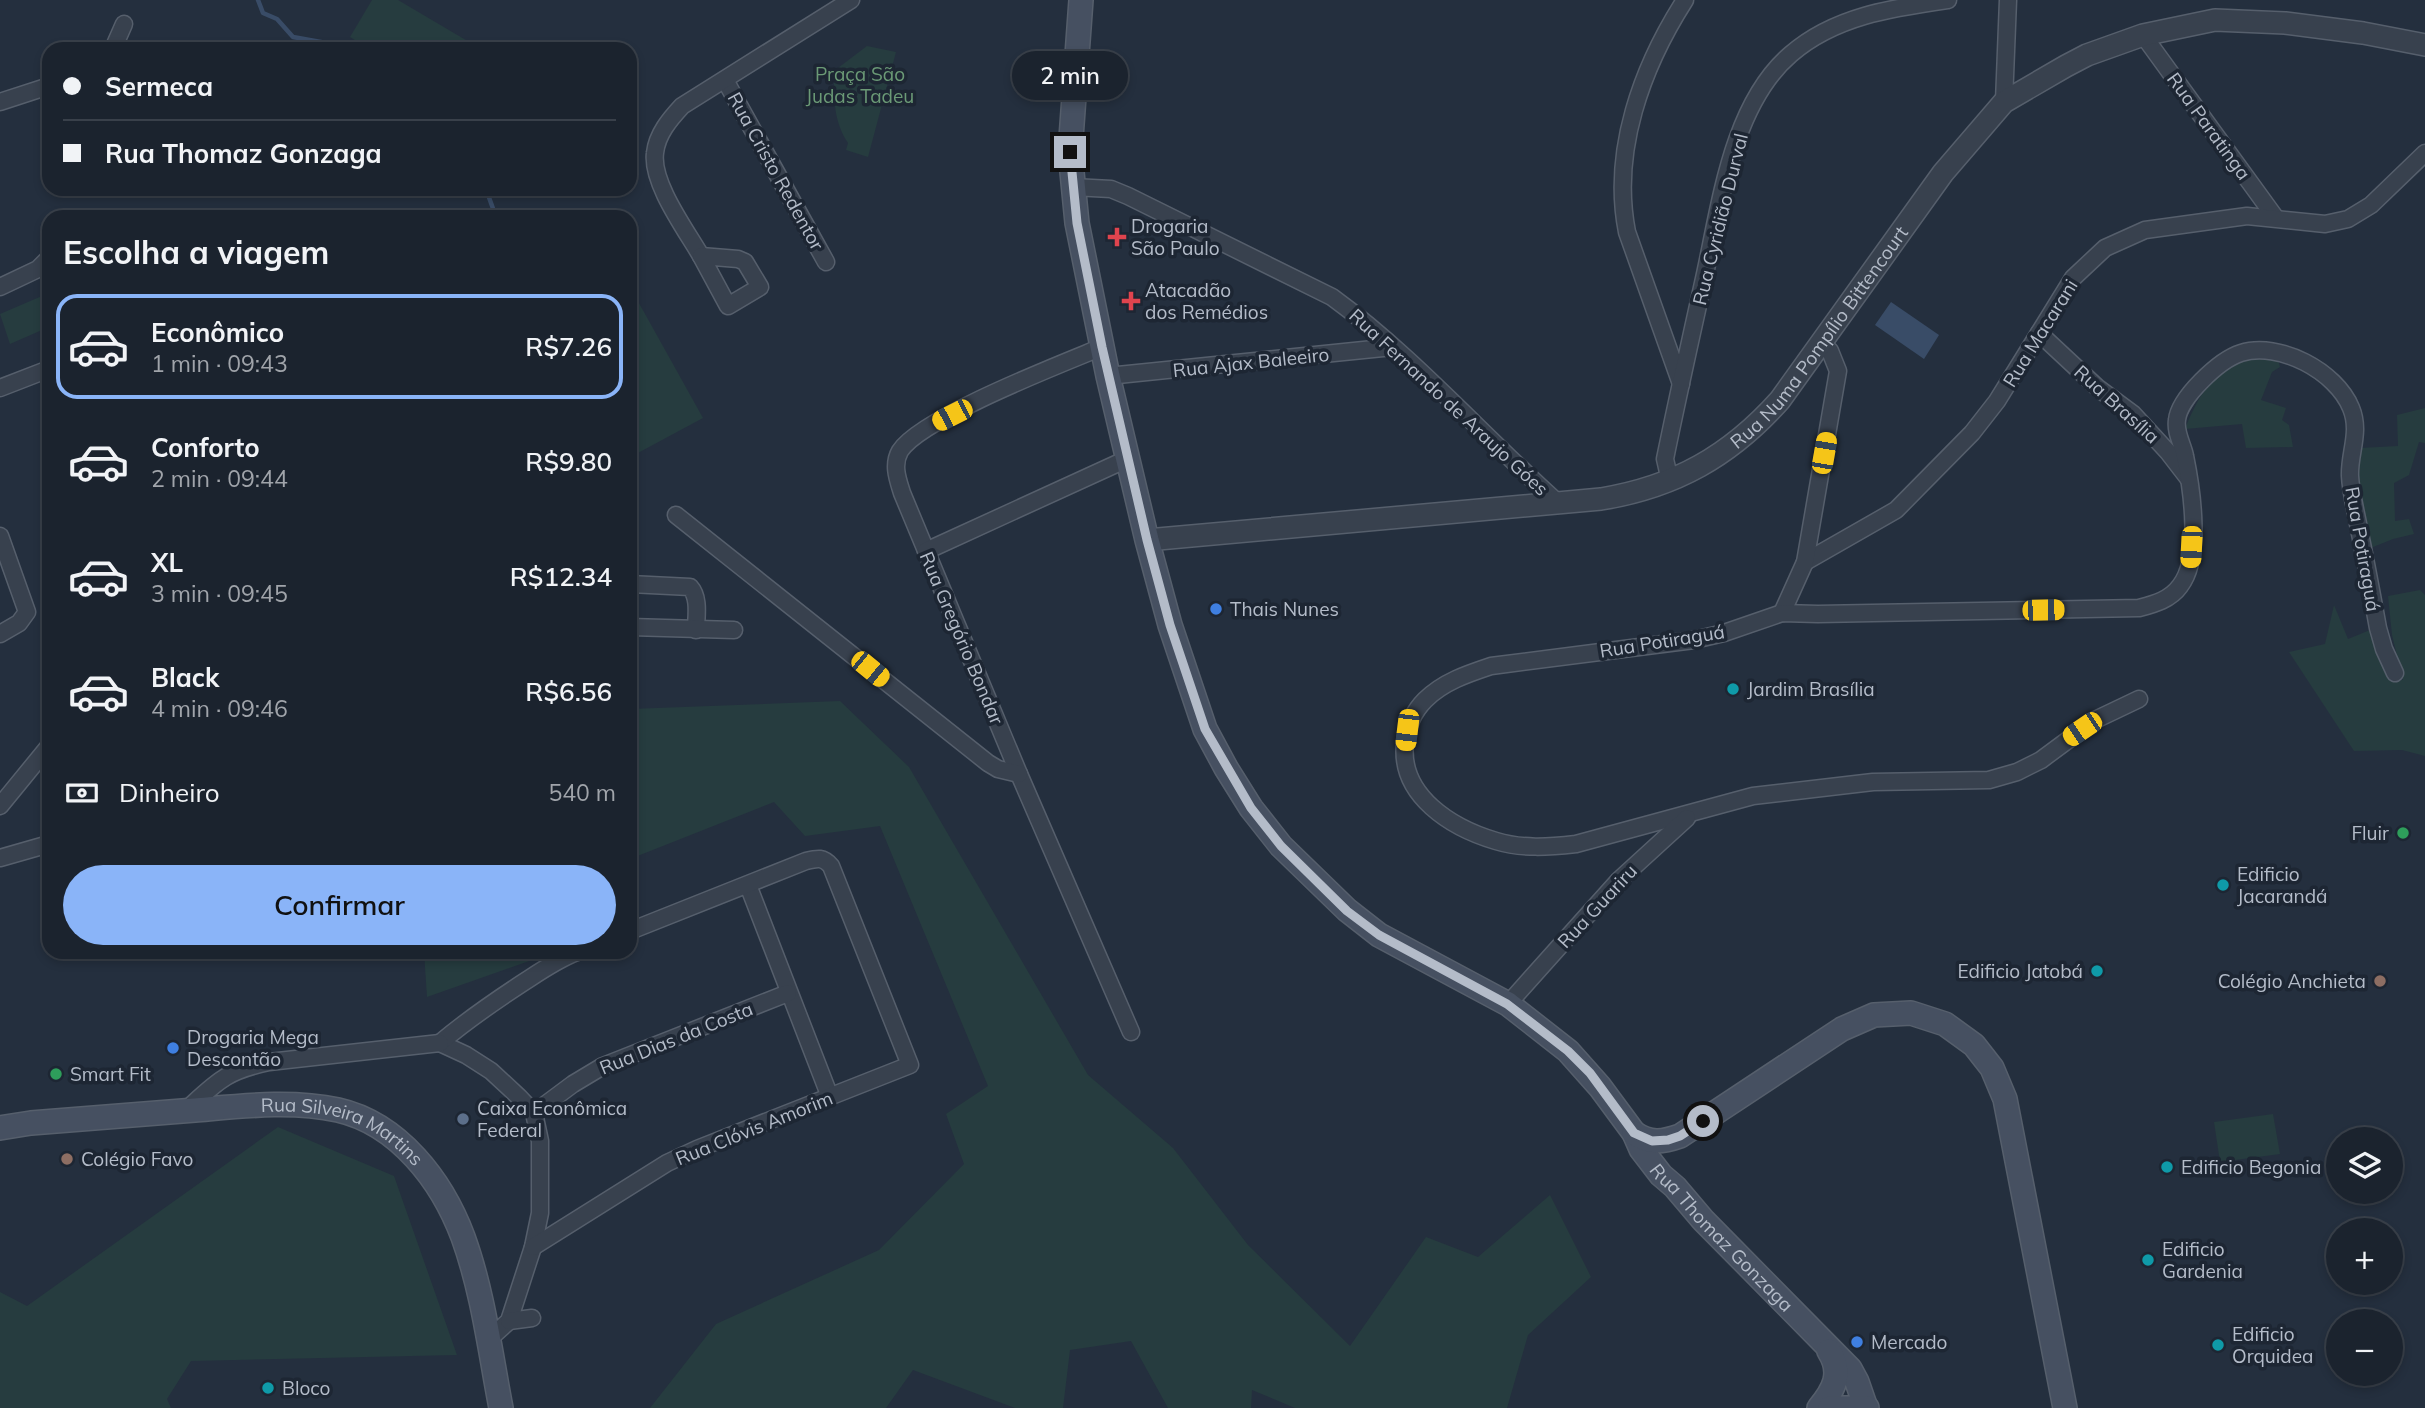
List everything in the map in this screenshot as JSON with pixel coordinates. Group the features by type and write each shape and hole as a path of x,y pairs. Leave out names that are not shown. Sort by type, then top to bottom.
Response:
{"main road":[{"name":"Rua Thomaz Gonzaga","path":"1081,0 1071,122 1077,223 1108,376 1147,540 1170,625 1205,729 1251,808 1312,879 1347,911 1379,935 1507,1004 1568,1051 1590,1073 1661,1175 1850,1369 1867,1408"},
{"path":"1634,1133 1652,1141 1680,1136 1842,1029 1874,1015 1911,1013 1945,1024 1974,1045 1992,1068 2005,1099 2065,1408"},
{"name":"Rua Silveira Martins","path":"1,1124 263,1104 339,1111 368,1122 395,1138 421,1163 446,1198 463,1237 474,1273 501,1408"},
{"path":"1675,1187 1669,1171 1669,1160 1680,1136"},
{"path":"1819,1408 1834,1387 1836,1378 1832,1356 1821,1339"},
{"path":"1830,1408 1867,1408"}],"street":[{"path":"701,256 660,182 654,155 663,130 682,106 851,0"},
{"path":"1681,384 1627,232 1622,208 1622,190 1631,122 1642,84 1660,44 1685,0"},
{"name":"Rua Cyridião Durval","path":"1670,481 1665,459 1681,384 1732,157 1756,97 1790,54 1817,35 1845,21 1948,0"},
{"path":"2004,102 2008,0"},
{"name":"Rua Numa Pompílio Bittencourt","path":"1147,540 1631,494 1670,481 1706,464 1757,426 1780,400 1943,173 2004,102 2087,55 2143,34 2215,20 2285,23 2363,33 2425,45"},
{"path":"116,42 124,24"},
{"name":"Rua Paratinga","path":"2143,34 2276,217"},
{"name":"Rua Cristo Redentor","path":"725,80 826,262"},
{"path":"0,102 42,88"},
{"name":"Rua Macarani","path":"1805,562 1885,517 1922,485 1972,433 1997,401 2073,278 2105,247 2145,230 2247,216 2325,223 2348,219 2371,205 2425,153"},
{"name":"Rua Fernando de Araujo Góes","path":"1073,187 1111,189 1128,196 1302,281 1351,311 1393,347 1557,502"},
{"path":"0,287 42,265"},
{"name":"Rua Brasília","path":"2039,333 2098,388 2133,414 2168,452 2189,480"},
{"path":"1782,613 1805,562 1838,371 1830,351 1822,342"},
{"name":"Rua Gregório Bondar","path":"1102,347 991,395 932,425 907,443 899,452 896,465 902,493 926,551 1019,774 1132,1032"},
{"name":"Rua Ajax Baleeiro","path":"1108,376 1393,347"},
{"name":"Rua Potiraguá","path":"2139,699 2095,720 2041,760 2017,772 1989,780 1873,782 1753,796 1576,844 1525,846 1476,835 1450,821 1429,805 1416,790 1407,771 1404,752 1407,730 1423,702 1438,689 1478,670 1556,657 1694,640 1724,633 1782,613 2126,608 2155,604 2179,588 2187,576 2191,562 2193,519 2185,453 2177,428 2177,418 2182,405 2195,388 2225,361 2251,350 2269,350 2291,356 2315,368 2350,406 2356,433 2350,478 2378,628 2395,673"},
{"path":"0,388 42,372"},
{"path":"926,551 1128,459"},
{"path":"676,515 988,763 1007,772 1019,774"},
{"path":"0,537 27,612 19,623 2,633"},
{"path":"637,584 690,587 696,600 696,630"},
{"path":"637,627 734,631"},
{"path":"0,806 42,755"},
{"name":"Rua Guariru","path":"1507,1004 1618,881 1692,814"},
{"path":"0,858 42,846"},
{"name":"Rua Clóvis Amorim","path":"533,1247 667,1164 697,1149 911,1065 840,886 825,859 818,858 748,885"},
{"path":"637,928 748,885 830,1097"},
{"path":"440,1043 488,1005 562,959"},
{"name":"Rua Dias da Costa","path":"534,1113 603,1066 788,993"},
{"path":"185,1111 223,1077 246,1067 269,1062 440,1043 466,1055 491,1072 534,1113 540,1140 541,1176 540,1213 533,1247 509,1321 488,1340"},
{"path":"509,1321 532,1318"}],"green space":[{"path":"372,0 398,0 469,42 358,42 350,37"},
{"name":"Praça São Judas Tadeu","path":"867,46 896,52 868,157 846,150 848,143 839,126 835,108 834,81 834,71"},
{"path":"42,296 42,330 10,344 0,314"},
{"path":"637,300 703,418 637,453"},
{"path":"2277,356 2280,367 2272,372 2261,400 2286,408 2282,420 2289,425 2293,447 2246,448 2242,424 2185,429 2210,383 2225,369 2239,362"},
{"path":"2425,408 2425,443 2419,442 2409,475 2394,483 2395,521 2409,519 2414,534 2368,549 2357,489 2360,448 2398,446 2397,415"},
{"path":"2420,590 2425,595 2425,756 2402,750 2354,751 2289,652 2325,644 2334,605 2348,639 2370,630 2388,678 2403,680 2392,635 2388,596"},
{"path":"840,701 909,767 1088,1075 1173,1148 1248,1245 1350,1346 1426,1237 1478,1257 1550,1195 1591,1277 1528,1335 1507,1408 1295,1408 1252,1390 1251,1408 1168,1408 1131,1341 1070,1350 1063,1408 1015,1408 913,1370 886,1408 650,1408 716,1324 879,1250 964,1164 946,1114 988,1086 880,826 805,836 774,802 637,856 637,709"},
{"path":"424,959 535,959 427,997"},
{"path":"2273,1114 2280,1154 2220,1162 2214,1122"},
{"path":"278,1127 394,1176 457,1355 191,1361 167,1399 171,1408 0,1408 0,1292 27,1306"}],"water":[{"path":"1891,302 1939,335 1924,359 1875,325"}],"waterway":[{"path":"258,0 263,13 277,19 293,37 321,42"},
{"path":"488,196 494,210"}],"place":[{"name":"Drogaria São Paulo","path":"1117,237"},
{"name":"Atacadão dos Remédios","path":"1131,301"},
{"name":"Thais Nunes","path":"1216,609"},
{"name":"Jardim Brasília","path":"1733,689"},
{"name":"Fluir","path":"2403,833"},
{"name":"Edificio Jacarandá","path":"2223,885"},
{"name":"Edificio Jatobá","path":"2097,971"},
{"name":"Colégio Anchieta","path":"2380,981"},
{"name":"Drogaria Mega Descontão","path":"173,1048"},
{"name":"Smart Fit","path":"56,1074"},
{"name":"Caixa Econômica Federal","path":"463,1119"},
{"name":"Colégio Favo","path":"67,1159"},
{"name":"Edificio Begonia","path":"2167,1167"},
{"name":"Edificio Gardenia","path":"2148,1260"},
{"name":"Mercado","path":"1857,1342"},
{"name":"Edificio Orquidea","path":"2218,1345"},
{"name":"Bloco","path":"268,1388"}],"route":[{"path":"1070,152 1077,223 1102,347 1147,540 1170,625 1205,729 1251,808 1281,846 1347,911 1379,935 1507,1004 1568,1051 1590,1073 1634,1133 1643,1139 1659,1142 1680,1136 1703,1121"}]}
